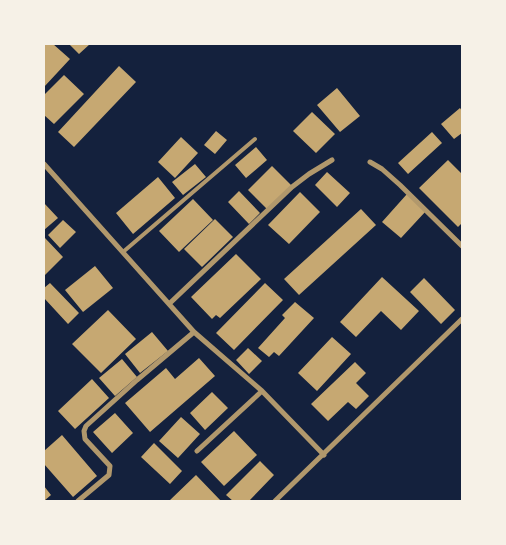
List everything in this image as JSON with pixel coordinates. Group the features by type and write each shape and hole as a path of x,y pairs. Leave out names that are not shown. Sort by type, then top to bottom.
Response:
{"street":[{"path":"169,304 292,187 308,174 332,160"},
{"path":"370,162 382,169 400,185 462,246"},
{"path":"44,164 194,332 262,391 324,455"},
{"path":"275,501 462,320"},
{"path":"78,501 109,475 110,471 110,466 85,439 84,431 86,426 194,332"},
{"path":"197,451 262,391"}],"lane":[{"path":"123,252 255,140"}],"building":[{"path":"44,44 53,44 70,59 44,87"},
{"path":"69,44 90,44 79,54"},
{"path":"119,66 136,82 74,147 58,132"},
{"path":"64,75 84,94 54,124 44,115 44,95"},
{"path":"337,88 360,116 340,132 317,105"},
{"path":"460,108 462,111 462,133 454,139 441,124"},
{"path":"312,112 335,134 316,153 293,131"},
{"path":"216,131 227,140 215,154 204,145"},
{"path":"432,132 442,143 408,174 398,163"},
{"path":"181,137 198,153 175,178 158,162"},
{"path":"256,147 267,160 246,178 235,165"},
{"path":"448,160 462,174 462,223 458,227 419,188"},
{"path":"195,164 206,177 183,195 172,182"},
{"path":"272,166 292,186 268,210 248,190"},
{"path":"327,172 350,193 337,207 315,185"},
{"path":"158,177 175,198 133,234 116,213"},
{"path":"239,191 260,213 249,224 228,202"},
{"path":"300,192 320,212 289,244 268,225"},
{"path":"407,194 426,211 401,238 382,222"},
{"path":"193,199 213,220 179,252 159,231"},
{"path":"44,203 58,218 44,230"},
{"path":"361,209 376,225 299,295 284,279"},
{"path":"215,219 233,237 202,267 184,249"},
{"path":"63,220 76,232 60,248 48,235"},
{"path":"44,239 63,257 44,276"},
{"path":"236,254 261,279 220,318 216,315 212,319 191,297"},
{"path":"95,266 113,288 83,312 65,290"},
{"path":"382,277 419,311 401,330 381,311 356,337 340,322"},
{"path":"424,278 455,310 441,324 410,292"},
{"path":"50,283 79,313 68,324 44,298 44,288"},
{"path":"265,283 283,300 234,350 216,333"},
{"path":"295,302 314,318 279,356 274,352 269,357 258,348 285,318 282,315"},
{"path":"108,310 136,339 101,373 72,344"},
{"path":"152,332 168,351 140,373 125,354"},
{"path":"332,337 351,354 317,391 298,373"},
{"path":"248,348 262,361 249,374 236,360"},
{"path":"199,358 215,376 150,432 125,403 166,368 175,379"},
{"path":"122,359 137,377 115,396 99,378"},
{"path":"355,362 366,373 356,383 369,396 356,409 348,402 328,421 311,404"},
{"path":"92,379 109,398 75,429 58,411"},
{"path":"212,392 228,408 205,430 190,413"},
{"path":"115,413 133,433 112,453 93,432"},
{"path":"181,417 200,434 178,458 159,441"},
{"path":"234,431 257,455 224,486 201,462"},
{"path":"62,435 97,476 73,497 44,464 44,451"},
{"path":"154,443 182,471 170,484 141,457"},
{"path":"260,461 274,475 249,501 233,501 226,495"},
{"path":"196,475 221,501 169,501"},
{"path":"44,486 51,495 44,501"}]}
